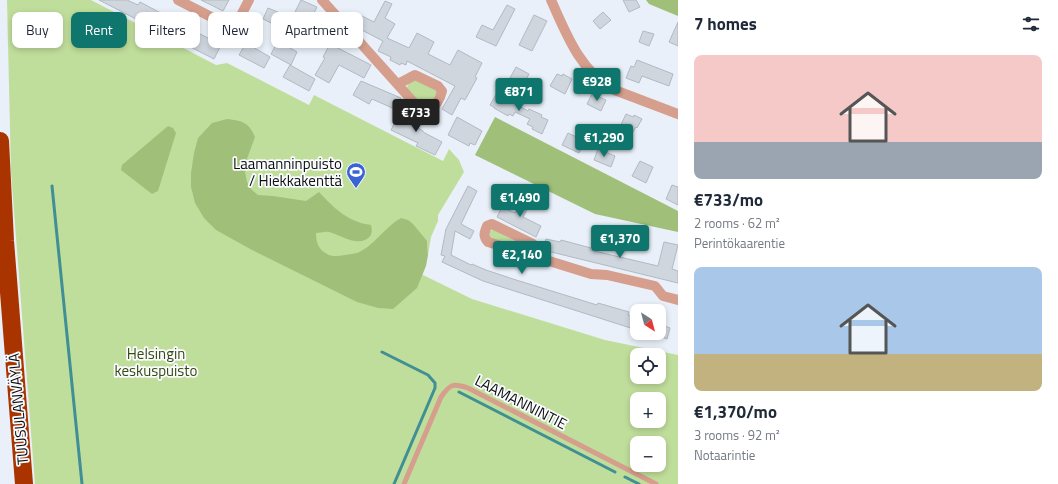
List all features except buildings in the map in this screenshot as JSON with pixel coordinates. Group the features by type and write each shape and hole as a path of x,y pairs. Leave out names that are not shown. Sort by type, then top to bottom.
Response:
{"highway":[{"name":"TUUSULANVÄYLÄ","path":"0,141 5,241 24,484"}],"street":[{"path":"178,0 229,26 235,24 239,19 249,0"},
{"path":"322,0 398,84"},
{"path":"551,0 581,60 591,73 602,83 612,89 678,114"},
{"path":"535,256 533,244 492,224 487,226 484,234 488,242 591,274 607,275 655,286 663,296 678,300"}],"lane":[{"name":"LAAMANNINTIE","path":"404,484 440,397 447,387 459,385 468,388 656,484"}],"green space":[{"name":"Helsingin keskuspuisto","path":"7,0 91,0 114,12 71,12 71,48 127,48 127,19 135,23 135,48 183,48 216,65 227,63 309,105 314,95 443,161 449,149 459,160 464,172 438,215 438,221 431,237 428,255 427,242 419,273 472,299 605,340 644,348 630,348 630,384 666,384 666,353 678,355 678,484 35,484 11,172"},
{"path":"646,0 678,0 678,16 649,4"},
{"path":"413,79 435,88 437,94 431,103 420,103 407,88 408,83"},
{"path":"495,117 678,211 678,232 595,214 475,155"},
{"path":"227,119 244,123 253,132 255,137 244,167 247,182 252,190 258,195 306,201 319,192 336,209 348,217 355,221 371,225 372,231 370,236 362,241 353,241 329,232 316,233 318,245 321,250 327,254 336,256 357,253 369,246 390,226 401,218 408,220 413,224 427,241 428,255 426,266 417,288 393,309 378,308 357,302 252,250 216,230 204,218 195,203 191,187 191,173 198,138 212,123"},
{"path":"168,126 173,128 176,133 158,191 152,194 121,170 122,165"},
{"path":"492,230 529,248 528,249 490,238 489,232"}],"waterway":[{"path":"52,186 82,484"},
{"path":"382,352 428,375 435,383 435,388 394,484"},
{"path":"459,392 615,472"},
{"path":"625,477 639,484"}],"place":[{"name":"Laamanninpuisto / Hiekkakenttä","path":"356,189"}]}
